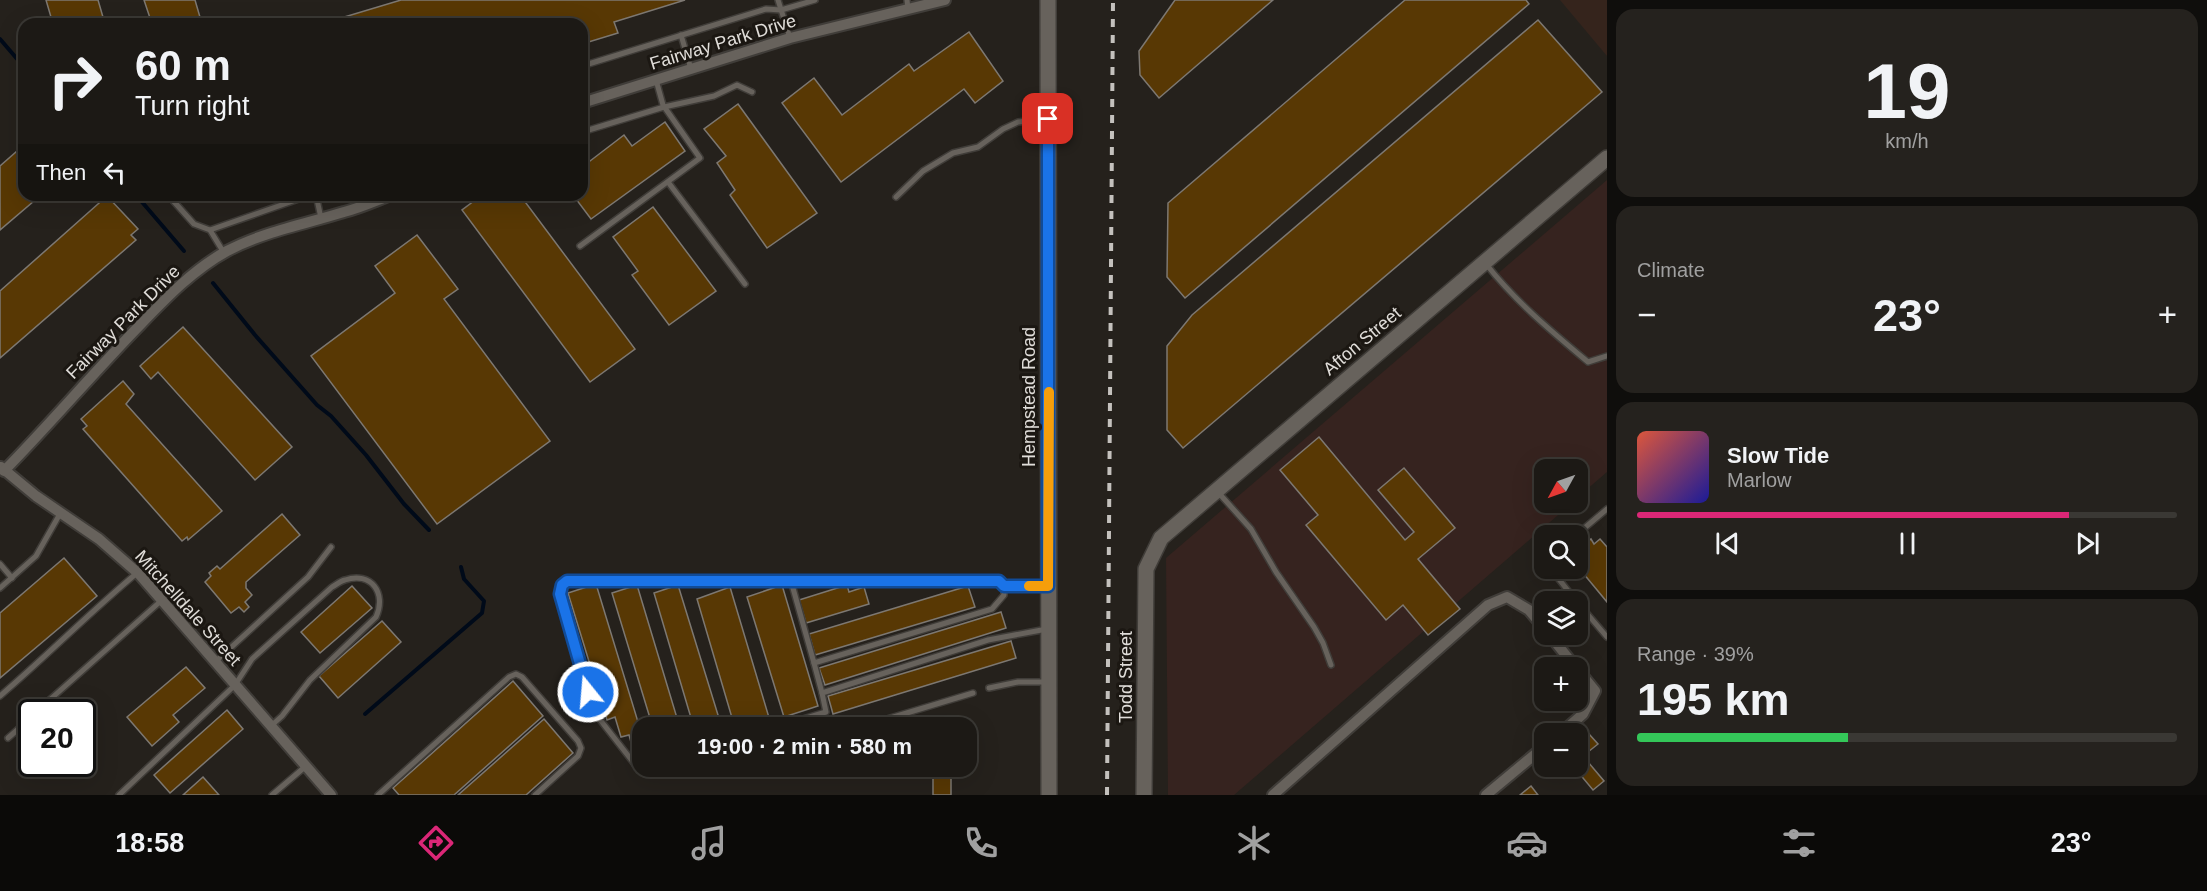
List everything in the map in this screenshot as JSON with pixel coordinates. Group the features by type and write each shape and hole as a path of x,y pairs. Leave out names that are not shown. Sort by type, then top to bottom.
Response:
{"street":[{"name":"Fairway Park Drive","path":"588,102 790,38 907,4 945,0"},
{"name":"Hempstead Road","path":"1048,0 1049,795"},
{"name":"Afton Street","path":"1150,560 1161,538 1607,158"},
{"name":"Fairway Park Drive","path":"2,469 46,428 113,352 176,288 224,253 290,226 346,212 374,201"},
{"name":"Mitchelldale Street","path":"2,469 99,539 138,573 330,795"},
{"name":"Todd Street","path":"1144,795 1146,569 1150,560"},
{"path":"1273,795 1488,605 1508,597 1529,610 1534,616"},
{"path":"1558,645 1567,657"},
{"path":"1588,682 1595,691 1588,704"},
{"path":"1573,723 1585,711"},
{"path":"1486,795 1534,755"}],"lane":[{"path":"777,0 790,38"},
{"path":"588,64 766,9 781,10 815,0"},
{"path":"681,35 691,69"},
{"path":"580,246 700,158 664,106 656,80"},
{"path":"588,130 664,106 714,96 737,85 752,92"},
{"path":"896,197 923,171 953,153 978,147 1003,129 1018,122 1048,119"},
{"path":"668,182 745,284"},
{"path":"173,201 194,224 210,230 224,253"},
{"path":"210,230 293,201"},
{"path":"317,201 321,218"},
{"path":"1485,262 1515,298 1549,331 1588,362 1607,356"},
{"path":"1216,490 1251,530 1323,643 1331,665"},
{"path":"1588,525 1607,508"},
{"path":"0,588 36,556 61,512"},
{"path":"215,662 308,577 331,547"},
{"path":"0,564 12,578"},
{"path":"0,696 35,667 99,605 138,573"},
{"path":"120,795 235,684 252,659 332,587 345,580 359,578 369,581 378,589 380,608 376,616 310,680 282,716 271,726"},
{"path":"1559,579 1569,591"},
{"path":"632,761 594,712 560,594 562,585 567,581 999,581 1004,586 1048,586"},
{"path":"791,581 826,712 809,717"},
{"path":"814,663 992,609 1004,595 1004,586"},
{"path":"51,699 162,600"},
{"path":"1588,614 1607,637"},
{"path":"822,693 988,640 1048,629"},
{"path":"378,795 509,677 516,674 522,677 578,741 581,748 578,756 535,795"},
{"path":"989,688 1018,682 1048,682"},
{"path":"893,717 973,693"},
{"path":"8,738 18,729"},
{"path":"273,795 306,766"}],"shaded area":[{"path":"1560,0 1607,0 1607,56"},
{"path":"1607,180 1607,472 1588,488 1588,459 1534,459 1534,513 1560,513 1547,525 1534,525 1534,536 1234,795 1168,795 1166,558"}],"building":[{"path":"46,0 98,0 103,18 51,18"},
{"path":"144,0 195,0 200,18 150,18"},
{"path":"401,0 685,0 614,22 618,33 588,42 588,18 341,18"},
{"path":"1175,0 1273,0 1159,98 1140,75 1139,51"},
{"path":"1405,0 1526,0 1529,4 1185,298 1167,277 1168,203"},
{"path":"1538,20 1602,92 1183,448 1167,430 1167,346 1192,315"},
{"path":"969,32 1003,81 975,103 964,89 841,182 782,103 814,78 842,115 909,64 914,71"},
{"path":"738,104 817,213 767,248 730,195 735,190 717,163 726,156 704,129"},
{"path":"665,122 685,151 591,219 578,201 588,201 588,158 590,161 624,135 632,146"},
{"path":"18,150 18,201 34,201 0,230 0,166"},
{"path":"101,201 112,201 138,229 131,235 136,240 0,358 0,291"},
{"path":"474,201 524,201 635,349 590,382 462,210"},
{"path":"653,207 716,291 669,325 632,275 638,271 613,237"},
{"path":"417,235 458,289 444,299 550,441 437,524 311,356 395,293 375,266"},
{"path":"183,327 292,447 255,480 158,372 151,379 140,366"},
{"path":"123,381 134,394 126,404 222,511 188,540 187,537 182,541 83,429 87,426 81,419"},
{"path":"1319,437 1405,540 1414,532 1378,490 1404,468 1455,528 1418,559 1460,609 1428,635 1403,605 1386,620 1306,525 1318,515 1280,470"},
{"path":"282,514 300,535 246,582 246,588 252,595 245,602 249,607 244,612 239,607 231,613 205,582 211,576 209,573 217,566 220,569"},
{"path":"1591,539 1594,544 1600,539 1607,547 1607,602 1588,579 1588,542"},
{"path":"64,558 97,596 0,678 0,613"},
{"path":"596,584 637,717 632,717 632,746 629,735 621,737 615,717 607,720 568,593"},
{"path":"637,585 677,717 650,717 612,593"},
{"path":"678,585 719,717 691,717 654,593"},
{"path":"782,585 818,706 784,717 747,597"},
{"path":"847,585 849,592 864,587 869,604 806,623 799,600"},
{"path":"352,586 372,608 320,653 301,632"},
{"path":"968,586 975,607 815,655 809,634"},
{"path":"730,587 769,717 732,717 697,599"},
{"path":"1001,612 1006,628 825,685 819,668"},
{"path":"382,621 401,642 338,698 319,676"},
{"path":"1011,641 1016,658 833,714 828,696"},
{"path":"186,667 205,688 173,715 179,722 152,746 127,717"},
{"path":"513,681 543,716 454,795 399,795 393,788"},
{"path":"227,710 243,729 170,793 154,775"},
{"path":"544,719 573,753 526,795 458,795"},
{"path":"1588,735 1598,744 1588,752"},
{"path":"1588,762 1604,781 1593,790 1582,777 1588,777"},
{"path":"203,777 219,795 183,795"},
{"path":"933,777 951,777 951,795 933,795"},
{"path":"1531,786 1538,795 1520,795"}],"waterway":[{"path":"0,39 18,60"},
{"path":"141,201 184,251"},
{"path":"213,283 255,335 317,405 331,416 366,455 404,504 429,530"},
{"path":"365,714 482,613 484,601 464,579 461,567"}],"railway":[{"path":"1107,795 1113,0"}],"slow traffic":[{"path":"1029,586 1048,586 1049,392"}],"route":[{"path":"588,692 560,594 562,585 567,581 999,581 1004,586 1048,586 1048,119"}]}
